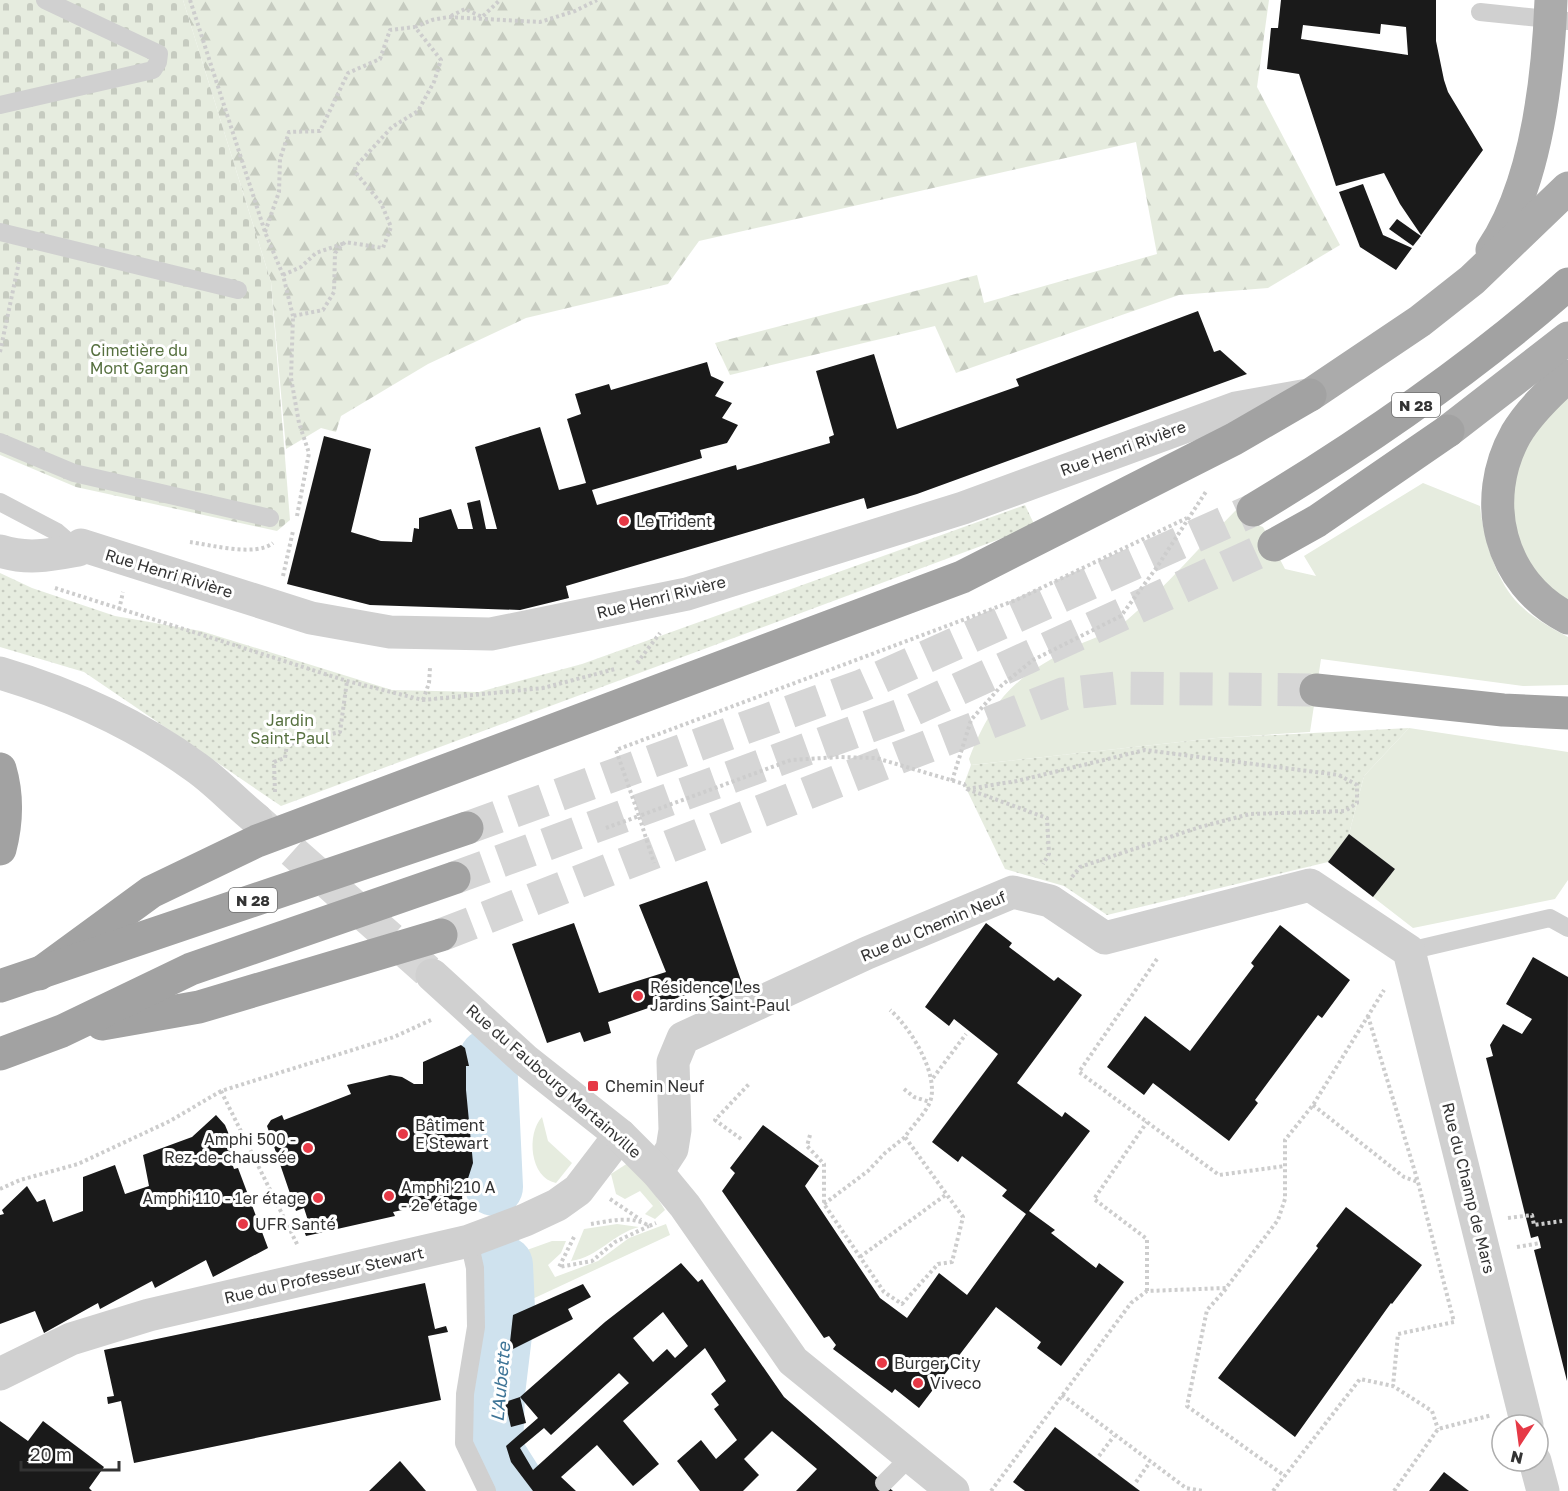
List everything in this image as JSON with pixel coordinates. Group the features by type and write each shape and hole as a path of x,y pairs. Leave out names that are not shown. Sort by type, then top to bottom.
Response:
{"highway":[{"name":"N 28","path":"1253,510 1377,432 1459,374 1568,284"},
{"path":"39,974 151,892 256,842 962,577 1204,454 1310,395"},
{"name":"N 28","path":"1274,545 1345,502 1448,431"},
{"path":"1316,690 1503,710 1568,712"},
{"path":"0,769 6,789 5,828 0,849"},
{"name":"N 28","path":"0,986 467,828"},
{"path":"0,1054 62,1031 191,969 454,878"},
{"path":"62,1031 199,1007 441,935"}],"main road":[{"path":"1472,280 1495,245 1524,174 1538,126 1556,14"},
{"path":"1310,395 1420,321 1472,280 1568,188"},
{"name":"N 28","path":"1448,431 1568,338"},
{"path":"1568,376 1544,398 1517,432 1503,461 1496,504 1506,555 1525,585 1546,605 1568,618"}],"street":[{"name":"Rue Henri Rivière","path":"0,551 23,557 78,550 81,545 311,618 390,632 491,634 687,594 963,508 1236,408 1310,395"},
{"path":"0,673 53,689 99,709 198,768 251,814"},
{"name":"Rue du Chemin Neuf","path":"657,1172 672,1149 675,1130 673,1062 683,1038 867,953 1013,892 1050,901 1105,938 1310,885 1409,951"},
{"name":"Rue du Champ de Mars","path":"1409,951 1523,1413"},
{"name":"Rue du Faubourg Martainville","path":"432,975 525,1060 620,1135 657,1172 685,1206 793,1361 953,1491"},
{"name":"Rue du Professeur Stewart","path":"0,1374 71,1339 149,1315 468,1242 556,1205 578,1190 620,1135"},
{"path":"1538,1473 1542,1491"}],"lane":[{"path":"0,105 153,70 158,62 159,54 45,0"},
{"path":"1480,12 1556,14"},
{"path":"0,232 237,290"},
{"path":"0,442 74,473 270,518"},
{"path":"0,502 57,532 78,550"},
{"path":"1409,951 1550,918 1568,927"},
{"path":"468,1242 475,1268 476,1327 465,1394 464,1443 487,1491"},
{"path":"884,1483 910,1457"}],"path":[{"path":"190,0 265,232 283,275 293,316 291,378 299,423 309,453 303,492"},
{"path":"482,17 500,0"},
{"path":"265,232 279,192 280,159 289,132 320,131 348,73 380,59 390,30 415,27 448,17 482,17 540,22 575,11 597,0"},
{"path":"448,17 465,9 482,17"},
{"path":"283,275 301,267 321,250 345,242 383,248 391,227 381,203 356,173 355,166 392,127 418,111 434,81 441,60 415,27"},
{"path":"0,352 25,238"},
{"path":"293,316 323,310 334,292 335,253 345,242"},
{"path":"952,780 971,720 1002,685 1034,660 1121,616 1207,492 1204,454"},
{"path":"654,863 616,750 1016,600 1187,518"},
{"path":"291,546 294,527"},
{"path":"251,814 275,796 274,762 285,758 287,745 340,732 347,681 423,700 543,688 637,663 657,638"},
{"path":"423,700 429,683 430,668"},
{"path":"606,828 792,760 840,757 876,759 964,784 967,789 1047,818 1049,854 1035,878 1050,901 1080,867 1200,827 1250,814 1345,811 1357,803 1357,785 1339,776 1145,750 1017,781 967,789"},
{"path":"1187,917 1079,1071 1219,1175 1285,1167"},
{"path":"1285,1476 1187,1406 1207,1310 1278,1220 1285,1199 1285,1140 1312,1105 1409,951"},
{"path":"0,1189 20,1180 78,1164 170,1121 221,1091 394,1037 464,1004"},
{"path":"890,1010 904,1022 933,1078"},
{"path":"1368,1016 1418,1182 1454,1322 1398,1334 1393,1386"},
{"path":"824,1203 868,1171 905,1137 930,1102 933,1078 966,1034"},
{"path":"741,1139 715,1120 749,1084"},
{"path":"904,1089 930,1102"},
{"path":"221,1091 313,1276"},
{"path":"1312,1105 1404,1177 1418,1182"},
{"path":"1147,1122 1094,1200 1147,1239 1147,1291"},
{"path":"810,1135 807,1146 824,1164 824,1203 884,1292 902,1304 938,1264 952,1262 963,1217 905,1137"},
{"path":"608,1193 610,1200 649,1226"},
{"path":"860,1257 947,1194"},
{"path":"1477,1221 1532,1215 1534,1225 1562,1221"},
{"path":"589,1224 642,1221"},
{"path":"577,1232 560,1267 592,1261 615,1242 660,1221"},
{"path":"568,1238 574,1238"},
{"path":"991,1491 1131,1303 1147,1291 1226,1288"},
{"path":"1273,1491 1360,1379 1393,1386 1432,1411 1438,1429"},
{"path":"1062,1395 1186,1488 1203,1491"},
{"path":"1394,1491 1438,1429 1490,1421"},
{"path":"1099,1456 1114,1436"},
{"path":"1136,1482 1150,1462"}],"green space":[{"name":"Cimetière du Mont Gargan","path":"0,0 183,0 271,282 290,520 277,531 76,487 0,455"},
{"path":"183,0 1269,0 1257,87 1340,245 1268,288 1179,295 956,373 935,326 730,375 715,343 977,275 984,303 1157,254 1136,142 699,241 668,284 526,318 428,364 341,416 336,432 321,428 286,449 271,282"},
{"path":"1568,394 1568,603 1548,591 1535,576 1525,559 1517,540 1511,500 1518,461 1527,443"},
{"path":"1423,483 1480,506 1491,556 1508,591 1540,621 1568,637 1568,685 1523,686 1321,659 1310,732 1216,738 971,765 969,759 978,737 998,703 1010,689 1039,666 1122,624 1170,579 1239,507 1247,521 1263,527 1285,569 1316,576 1304,556"},
{"name":"Jardin Saint-Paul","path":"1025,505 1035,526 281,806 84,672 0,647 0,573 32,588 115,616 201,631 392,690 479,692 582,664"},
{"path":"1409,728 1568,752 1568,880 1555,899 1413,928 1373,897 1395,869 1349,834 1364,776"},
{"path":"1409,728 1364,776 1349,834 1328,862 1107,915 1064,886 1005,869 964,784 971,765 1216,738"},
{"path":"542,1117 548,1141 572,1163 556,1183 541,1173 533,1154 534,1134"},
{"path":"628,1163 665,1210 655,1219 645,1214 653,1206 640,1191 625,1199 616,1194 611,1174"},
{"path":"617,1224 639,1227 629,1230 590,1255 571,1261 584,1229"},
{"path":"666,1224 670,1235 513,1308 513,1255 552,1241 566,1241 561,1253 548,1265 555,1277 598,1261 629,1238"}],"building":[{"path":"1281,0 1436,0 1436,41 1444,80 1448,92 1483,150 1421,235 1400,204 1384,173 1336,186 1299,74 1267,69 1271,28 1278,28","holes":["1381,24 1406,27 1408,55 1301,39 1303,25 1380,34"]},
{"path":"1363,184 1383,235 1412,248 1396,270 1360,247 1339,192"},
{"path":"1397,219 1421,236 1413,246 1389,229"},
{"path":"1198,311 1214,352 1220,350 1247,374 917,494 867,509 864,498 566,586 569,598 520,610 370,605 287,584 324,436 371,449 351,532 381,541 412,542 414,528 419,529 419,518 451,509 458,529 473,529 467,503 480,500 486,529 497,529 475,447 540,427 559,490 586,483 567,419 581,414 575,394 609,384 611,390 707,362 711,376 724,382 715,396 732,403 722,418 738,425 727,443 700,450 702,458 592,490 597,505 736,465 737,470 830,443 829,437 834,435 816,371 874,354 897,429 1019,386 1016,379"},
{"path":"1349,834 1395,869 1373,897 1328,862"},
{"path":"707,881 744,989 712,1004 706,988 608,1022 611,1033 584,1042 580,1032 547,1043 512,944 574,923 599,993 666,972 639,905"},
{"path":"986,923 1012,943 1009,947 1054,981 1058,977 1082,995 1017,1083 1062,1117 1065,1112 1090,1131 1029,1211 1055,1230 1051,1233 1096,1268 1099,1263 1124,1282 1061,1366 1037,1348 1041,1342 996,1307 919,1408 895,1389 892,1393 833,1349 836,1345 829,1336 824,1338 722,1191 735,1173 730,1168 763,1125 819,1166 805,1186 880,1298 907,1318 939,1273 967,1295 1026,1214 1002,1196 1007,1190 962,1156 958,1162 932,1142 998,1054 954,1019 949,1026 925,1007"},
{"path":"1280,925 1350,980 1322,1018 1318,1015 1255,1100 1258,1103 1229,1141 1153,1083 1144,1095 1107,1067 1145,1016 1190,1051 1254,966 1251,963"},
{"path":"1533,957 1568,977 1567,1381 1534,1250 1541,1248 1540,1243 1538,1236 1531,1238 1486,1058 1493,1056 1490,1045 1503,1024 1522,1034 1532,1019 1506,1004"},
{"path":"461,1045 465,1048 469,1066 466,1066 466,1090 473,1163 462,1197 463,1203 422,1211 421,1206 393,1212 395,1216 306,1236 304,1231 311,1230 304,1208 296,1211 267,1126 271,1120 282,1115 284,1120 351,1094 347,1085 390,1075 402,1077 414,1084 423,1084 423,1062"},
{"path":"216,1115 225,1125 237,1154 231,1160 234,1169 238,1168 268,1248 213,1277 206,1260 155,1288 152,1281 100,1309 98,1303 44,1333 35,1311 0,1324 0,1215 4,1214 2,1210 27,1186 37,1202 45,1199 53,1222 83,1211 83,1177 115,1165 125,1194 149,1186 143,1155 192,1137"},
{"path":"1346,1207 1422,1265 1391,1303 1295,1437 1218,1378 1318,1248 1316,1246"},
{"path":"681,1263 698,1282 702,1279 784,1397 893,1491 796,1491 817,1469 772,1431 744,1459 759,1475 743,1491 700,1491 677,1461 701,1440 716,1459 737,1440 714,1409 719,1405 711,1394 726,1381 705,1348 623,1421 659,1464 633,1486 597,1445 561,1477 576,1491 533,1491 511,1462 506,1446 538,1418 520,1397 605,1322","holes":["663,1312 688,1346 675,1358 667,1349 653,1362 633,1338","619,1373 629,1383 533,1470 520,1448 544,1428 551,1435"]},
{"path":"425,1283 435,1329 446,1326 448,1332 428,1336 441,1400 134,1463 121,1401 108,1404 107,1397 114,1396 104,1350"},
{"path":"583,1284 591,1297 568,1309 573,1319 509,1351 513,1315"},
{"path":"520,1397 526,1423 511,1427 505,1402"},
{"path":"0,1421 28,1441 43,1421 104,1467 89,1488 92,1491 0,1491"},
{"path":"1055,1427 1140,1491 1025,1491 1013,1482"},
{"path":"400,1461 426,1491 369,1491"},
{"path":"1444,1472 1469,1491 1429,1491"}],"waterway":[{"name":"L'Aubette","path":"488,1058 494,1187"},
{"name":"L'Aubette","path":"504,1265 506,1310 496,1393 494,1450 520,1491"}],"tunnel":[{"path":"467,828 861,686 1253,510"},
{"path":"454,878 906,713 1274,545"},
{"path":"441,935 1063,694 1117,688 1316,690"},
{"path":"256,819 432,975"}],"place":[{"name":"Le Trident","path":"624,521"},
{"name":"Résidence Les Jardins Saint-Paul","path":"638,996"},
{"name":"Chemin Neuf","path":"593,1086"},
{"name":"Bâtiment E Stewart","path":"403,1134"},
{"name":"Amphi 500 - Rez-de-chaussée","path":"308,1148"},
{"name":"Amphi 210 A - 2e étage","path":"389,1196"},
{"name":"Amphi 110 - 1er étage","path":"318,1198"},
{"name":"UFR Santé","path":"243,1224"},
{"name":"Burger City","path":"882,1363"},
{"name":"Viveco","path":"918,1383"}]}
